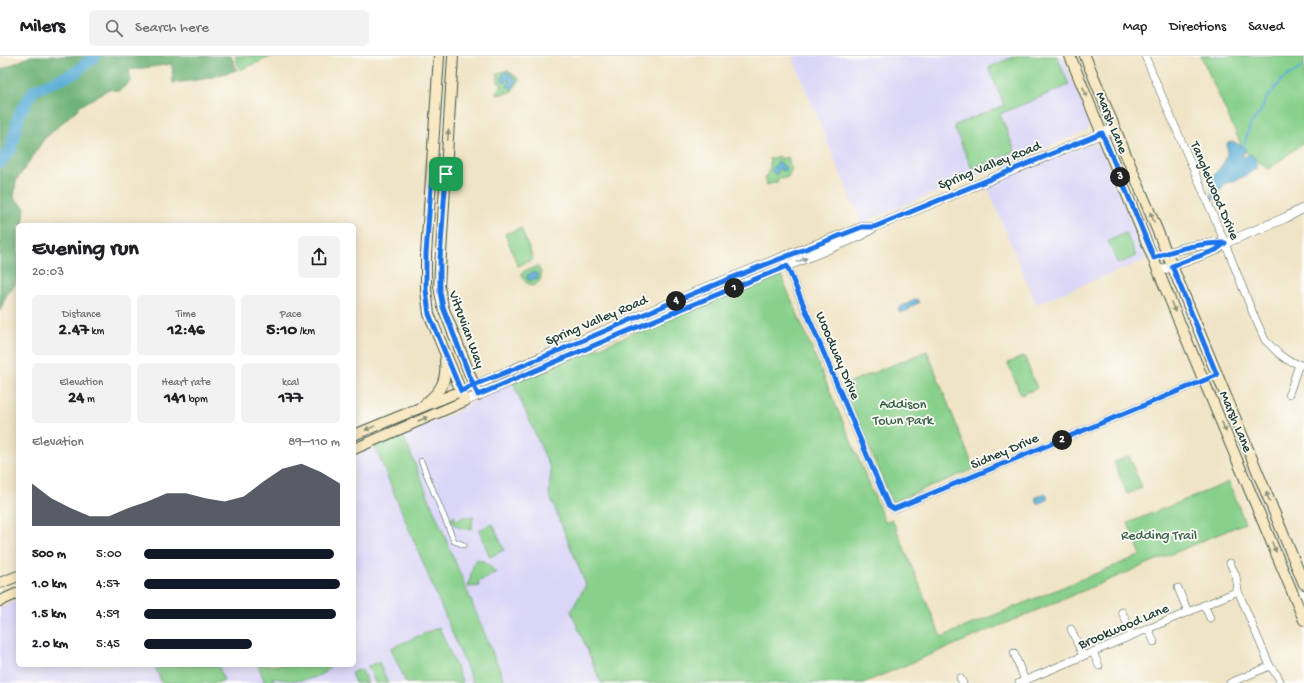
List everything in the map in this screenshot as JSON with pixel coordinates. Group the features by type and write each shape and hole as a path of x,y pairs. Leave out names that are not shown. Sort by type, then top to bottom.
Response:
{"main road":[{"name":"Vitruvian Way","path":"440,56 426,254 426,290 432,321 465,401"},
{"name":"Vitruvian Way","path":"453,56 439,286 443,307 476,390"},
{"name":"Marsh Lane","path":"1070,56 1304,620"},
{"name":"Marsh Lane","path":"1086,56 1304,584"},
{"path":"432,173 446,174"},
{"path":"426,254 432,256 435,276 439,286"},
{"path":"418,409 438,392 443,383 446,375 445,354"},
{"name":"Spring Valley Road","path":"356,433 461,391"},
{"name":"Spring Valley Road","path":"357,447 465,401"},
{"path":"0,584 16,577"},
{"path":"0,601 16,594"}],"street":[{"name":"Tanglewood Drive","path":"1145,56 1265,340 1287,360 1302,365 1289,394"},
{"name":"Spring Valley Road","path":"461,391 476,390 623,333 862,235 874,227 1115,128"},
{"path":"1159,271 1216,250 1225,243 1285,218 1304,208"},
{"name":"Spring Valley Road","path":"465,401 476,390 703,289 862,227 874,227"},
{"path":"1154,258 1167,253 1209,243 1225,243"},
{"name":"Woodway Drive","path":"783,257 890,508"},
{"name":"Sidney Drive","path":"890,508 894,509 1217,375"},
{"path":"421,461 454,541 464,545"},
{"path":"1230,563 1236,576 1238,591 1270,666 1281,683"},
{"path":"1178,588 1188,612"},
{"name":"Brookwood Lane","path":"1023,682 1238,591"},
{"path":"1204,605 1210,618"},
{"path":"1122,612 1132,635"},
{"path":"1148,628 1154,642"},
{"path":"1071,629 1083,656"},
{"path":"1093,652 1098,666"},
{"path":"1014,653 1023,682"},
{"path":"1230,683 1270,666"}],"shaded area":[{"path":"792,56 1062,56 1090,122 1089,127 1086,131 861,223"},
{"path":"1096,144 1101,148 1147,259 1036,304 987,186 1088,145"},
{"path":"513,383 551,470 549,494 586,585 571,611 601,683 505,683 403,435 457,412 495,389"},
{"path":"375,447 473,683 0,683 0,608 16,601 16,667 356,667 356,455"}],"green space":[{"path":"31,56 231,56 237,70 205,79 173,83 172,64 129,70 131,81 119,91 109,89 82,105 44,139 16,181 14,198 25,208 23,223 16,223 16,284 6,296 0,311 0,70"},
{"path":"235,56 273,56 240,70"},
{"path":"1015,56 1057,56 1069,85 1000,114 1015,151 972,169 954,127 955,125 1004,105 989,69 990,67"},
{"path":"1201,56 1304,56 1304,142 1269,169 1244,151"},
{"path":"507,70 520,80 511,92 497,95 496,93 502,85 498,82 498,73"},
{"path":"779,156 780,159 788,157 792,171 788,177 781,179 778,178 777,182 767,185 765,177 770,166 769,159"},
{"path":"521,228 533,259 518,266 505,234"},
{"path":"1126,233 1136,256 1118,264 1108,241"},
{"path":"536,267 540,270 541,279 538,283 532,286 525,281 522,273"},
{"name":"Redding Trail","path":"780,273 885,522 892,519 941,637 1141,555 1128,523 1229,482 1245,523 863,683 601,683 571,611 586,585 549,494 551,470 513,383"},
{"name":"Addison Town Park","path":"927,351 974,469 892,502 843,385"},
{"path":"1024,356 1037,388 1021,395 1008,363"},
{"path":"403,435 505,683 473,683 375,447"},
{"path":"1129,456 1142,488 1127,494 1114,462"},
{"path":"454,516 456,520 473,516 472,529 462,529 454,524 451,519"},
{"path":"493,524 504,550 490,557 479,530"},
{"path":"477,559 485,562 496,572 479,581 478,584 480,586 468,587 473,566"},
{"path":"439,627 463,683 406,683 391,648"},
{"path":"379,662 388,683 375,683 368,666"},
{"path":"155,667 219,667 224,680 217,683 162,683"},
{"path":"259,667 330,667 319,675 304,680 296,681 272,677 275,683 265,683"},
{"path":"361,669 368,683 355,683 351,673"}],"water":[{"path":"507,72 517,81 511,89 507,86 510,81 508,80 505,82 502,80 503,74"},
{"path":"1232,141 1246,149 1242,156 1244,157 1251,154 1255,158 1257,168 1234,181 1225,183 1216,200 1211,199 1212,193 1210,180 1223,164 1228,150 1227,144"},
{"path":"779,162 786,168 785,171 779,169 776,175 771,171"},
{"path":"534,272 538,275 538,278 531,281 527,279 527,275"},
{"path":"917,299 919,303 900,313 898,308"},
{"path":"1044,493 1047,495 1047,500 1038,504 1035,498"}],"waterway":[{"path":"0,162 11,149 20,112 34,90 75,73 95,56"},
{"path":"1244,147 1251,123 1260,113 1266,99 1283,79 1304,66"}],"route":[{"path":"446,174 432,173 426,254 426,290 429,314 461,391 474,386 481,382 703,289 862,227 874,227 1102,133 1154,258 1167,253 1209,243 1225,243 1216,250 1172,266 1217,375 894,509 890,508 787,266 623,333 478,395 474,386 470,377 443,307 439,286 446,174"}]}
